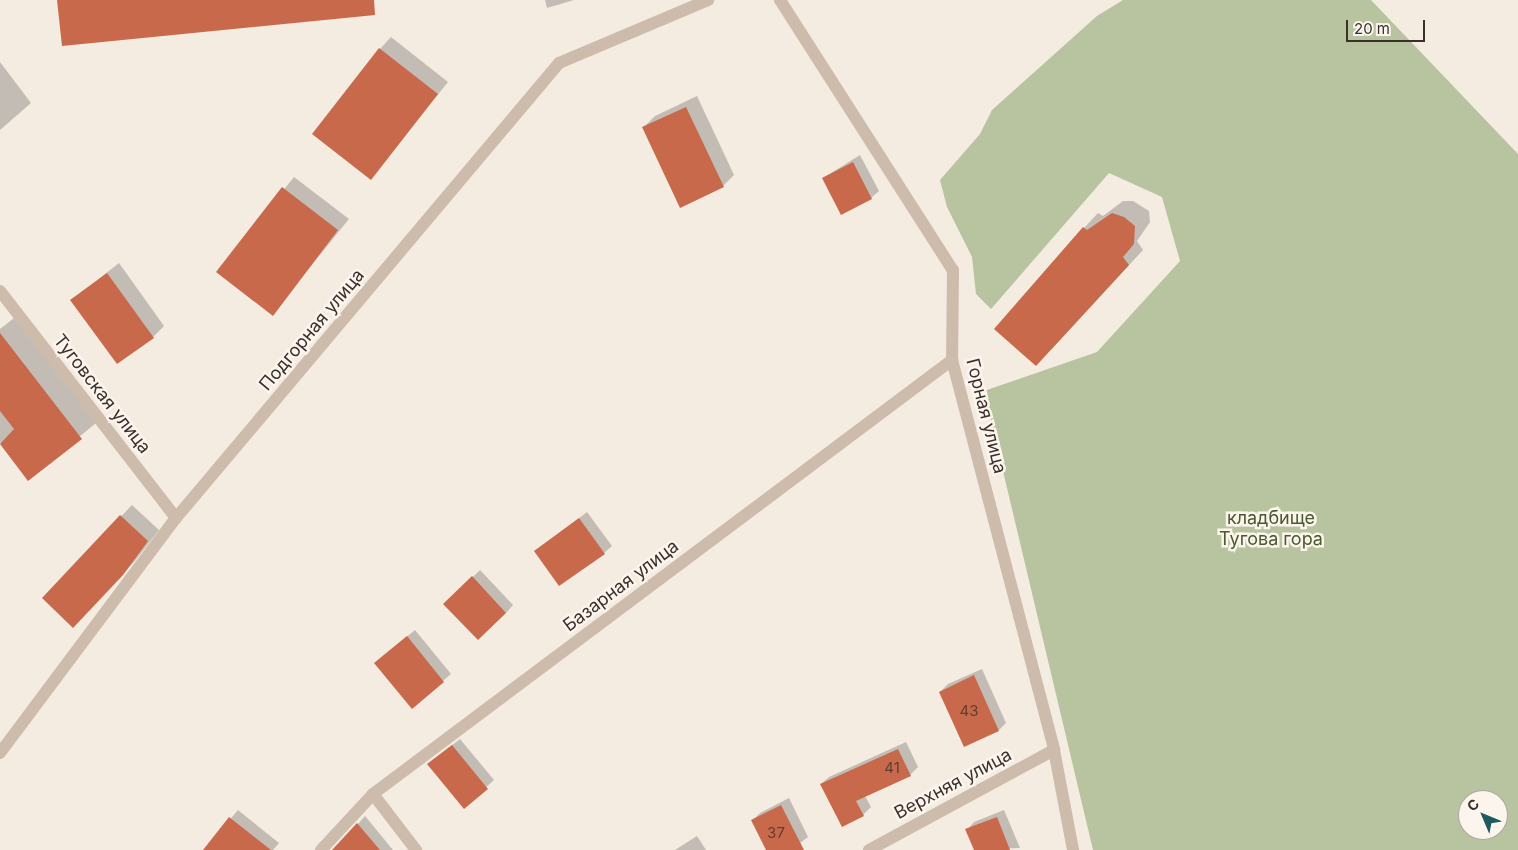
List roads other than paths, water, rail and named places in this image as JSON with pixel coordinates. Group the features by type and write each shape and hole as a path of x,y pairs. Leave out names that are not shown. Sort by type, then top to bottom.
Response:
{"street":[{"name":"Подгорная улица","path":"0,753 176,518 559,63 708,0"},
{"name":"Горная улица","path":"780,0 954,270 952,360 1054,750 1073,850"},
{"name":"Туговская улица","path":"0,291 176,518"},
{"name":"Базарная улица","path":"321,850 373,794 952,360"},
{"name":"Верхняя улица","path":"869,850 1054,750"},
{"path":"373,794 416,850"}],"park label":[{"name":"кладбище Тугова гора","path":"1271,529"}]}
